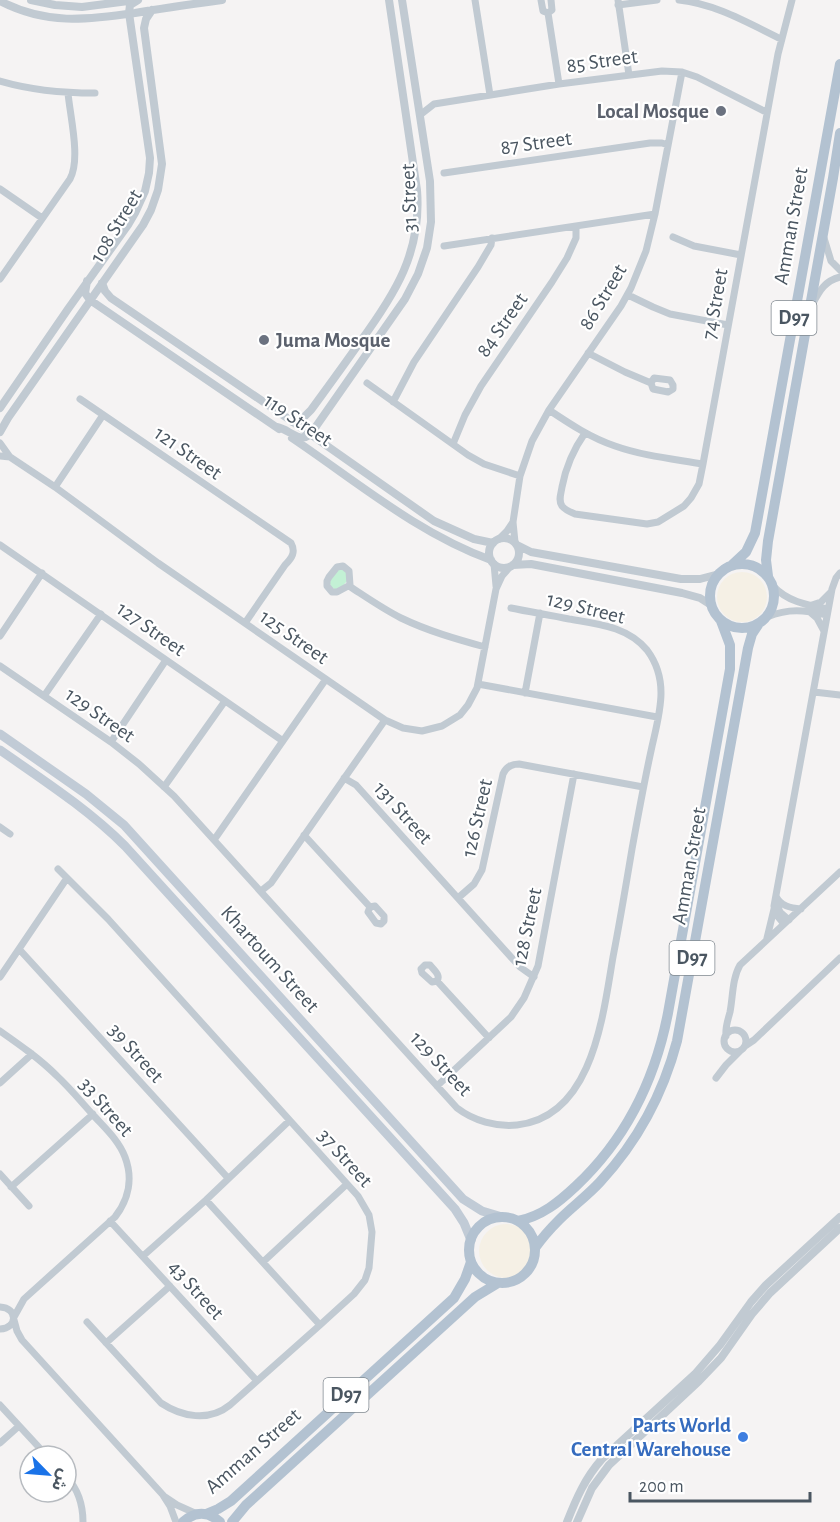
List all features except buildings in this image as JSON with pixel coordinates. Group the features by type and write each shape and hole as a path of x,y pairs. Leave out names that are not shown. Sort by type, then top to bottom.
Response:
{"main road":[{"name":"Amman Street","path":"732,565 746,552 755,533 840,64"},
{"name":"Amman Street","path":"770,581 766,547 840,133"},
{"path":"748,564 762,571 770,581 774,599 773,606 767,617 758,625 750,628 735,628 721,621 711,605 712,585 725,568 732,565 748,564"},
{"name":"Amman Street","path":"518,1221 534,1217 550,1209 595,1167 614,1144 630,1119 655,1063 668,1013 730,663 729,640 721,621"},
{"name":"Amman Street","path":"535,1248 557,1221 598,1184 618,1161 651,1110 669,1069 677,1041 748,648 752,634 758,625"},
{"name":"Khartoum Street","path":"0,734 86,794 124,825 463,1199 482,1211 502,1217"},
{"name":"Khartoum Street","path":"0,750 80,806 125,846 455,1209 471,1240"},
{"path":"502,1217 518,1221 530,1232 535,1248 531,1264 521,1277 506,1283 490,1281 479,1274 471,1262 469,1255 471,1240 479,1226 494,1218 502,1217"},
{"name":"Amman Street","path":"183,1522 190,1516 218,1509 231,1501 454,1298 465,1279 471,1262"},
{"name":"Amman Street","path":"232,1522 246,1506 475,1297 498,1283"},
{"path":"202,1514 213,1516 220,1522"}],"street":[{"path":"31,0 82,7 137,0"},
{"path":"129,14 130,5 137,0"},
{"path":"0,1 28,13 50,18 92,19 222,0"},
{"name":"31 Street","path":"293,422 304,417 311,410 387,305 402,278 412,251 418,209 417,190 389,0"},
{"name":"31 Street","path":"310,435 405,300 418,274 427,248 431,222 431,195 402,0"},
{"path":"476,0 490,95"},
{"path":"541,0 543,11 548,13"},
{"path":"548,13 552,8 551,0"},
{"path":"629,75 618,2 657,0"},
{"path":"679,0 718,9 781,39"},
{"name":"74 Street","path":"585,433 569,459 564,474 560,500 563,507 570,512 653,524 684,506 699,484 766,112 781,39 792,0"},
{"name":"108 Street","path":"0,432 151,210 162,172 162,157 144,28 146,19 152,10"},
{"path":"548,13 559,84"},
{"name":"108 Street","path":"0,408 128,225 145,191 150,158 129,14"},
{"name":"85 Street","path":"420,115 435,104 662,70 682,72 698,77 766,112"},
{"name":"86 Street","path":"516,544 513,522 520,476 532,441 549,410 628,295 637,277 655,214 682,72"},
{"path":"0,81 35,89 95,93"},
{"path":"0,279 70,179 75,167 68,93"},
{"path":"417,96 435,104"},
{"path":"142,100 150,98 156,110"},
{"name":"87 Street","path":"444,173 650,143 669,145"},
{"path":"0,189 42,218"},
{"path":"444,246 655,214"},
{"name":"84 Street","path":"453,444 481,386 567,258 576,238 576,226"},
{"path":"823,235 829,258 840,270"},
{"path":"673,237 694,246 741,255"},
{"path":"393,402 423,346 478,267 491,245 492,238"},
{"path":"481,240 487,250"},
{"path":"810,311 824,285 840,277"},
{"path":"87,281 85,293 90,300"},
{"name":"119 Street","path":"102,283 111,298 434,521 474,539 496,541"},
{"path":"628,295 670,314 728,325"},
{"name":"119 Street","path":"90,300 426,530 492,562"},
{"path":"374,344 367,338 387,305"},
{"path":"166,351 164,346 167,343 192,354"},
{"path":"588,353 624,372 651,382"},
{"path":"367,383 468,455 484,464 520,476"},
{"name":"121 Street","path":"80,399 278,535 287,544 289,554 285,565 245,623"},
{"path":"549,410 585,433 608,443 628,450 703,464"},
{"path":"55,487 103,415"},
{"path":"277,427 300,438 307,438 310,435"},
{"name":"125 Street","path":"0,443 9,457 55,487 158,563 385,720 409,730 422,731 442,726 454,719 472,699 478,684 496,589 499,580 511,566"},
{"name":"125 Street","path":"0,456 9,457"},
{"path":"513,522 489,551 492,562 501,568 531,564 682,593 700,598 711,605"},
{"path":"496,541 506,538 531,552 681,579 700,579 719,574"},
{"path":"511,566 519,558 516,544"},
{"name":"127 Street","path":"0,545 283,741"},
{"name":"125 Street","path":"492,562 496,589"},
{"path":"764,942 769,933 775,902 833,576 840,568"},
{"path":"0,636 42,573"},
{"path":"767,617 790,610 809,608 821,602 840,573"},
{"path":"770,581 778,592 790,599 809,608 828,612"},
{"path":"350,586 390,612 412,623 485,647"},
{"name":"129 Street","path":"0,666 111,741 164,787 453,1104 468,1116 482,1121 506,1125 522,1124 543,1118 556,1109 573,1092 590,1059 601,1025 661,696 659,676 651,656 625,632 606,625 511,608"},
{"path":"809,608 824,631"},
{"path":"525,693 540,613"},
{"path":"44,696 101,614"},
{"path":"111,741 166,660"},
{"path":"214,840 326,680"},
{"path":"478,684 657,717"},
{"path":"814,690 840,695"},
{"path":"164,787 225,700"},
{"path":"261,891 271,883 385,720"},
{"name":"126 Street","path":"458,898 474,884 482,870 502,777 511,765 519,764 644,787"},
{"name":"128 Street","path":"437,1086 506,1022 519,1007 534,977 574,774"},
{"name":"131 Street","path":"344,778 356,785 520,967 534,977"},
{"path":"0,827 10,834"},
{"path":"304,835 370,907"},
{"name":"37 Street","path":"58,869 108,919 363,1202 370,1221 372,1238 369,1268 359,1288 257,1381 221,1411 211,1414 184,1415 161,1403 87,1322"},
{"path":"726,1065 728,1050 725,1045 726,1025 738,968 840,872"},
{"path":"0,977 67,878"},
{"path":"775,902 777,899 790,908 801,909"},
{"path":"775,902 787,922"},
{"name":"39 Street","path":"19,949 228,1178"},
{"path":"716,1078 726,1065 840,958"},
{"path":"437,981 489,1038"},
{"path":"729,1015 746,1038 743,1049"},
{"name":"33 Street","path":"0,1031 58,1076 93,1114 120,1146 129,1172 126,1198 120,1210 24,1299 9,1327 1,1329"},
{"path":"726,1036 730,1031 761,1032"},
{"path":"728,1050 734,1052 743,1049"},
{"path":"0,1083 32,1054"},
{"path":"11,1187 93,1114"},
{"path":"143,1256 289,1121"},
{"path":"0,1174 29,1206"},
{"path":"263,1262 347,1184"},
{"path":"206,1200 320,1325"},
{"path":"567,1522 580,1490 602,1459 695,1374 758,1294 840,1217"},
{"name":"43 Street","path":"110,1221 257,1381"},
{"path":"577,1522 592,1488 609,1465 699,1382 721,1358 766,1298 840,1228"},
{"path":"106,1343 170,1286"},
{"name":"33 Street","path":"2,1307 24,1299"},
{"path":"2,1307 12,1312 22,1341"},
{"path":"1,1329 22,1341 163,1496 176,1522"},
{"path":"0,1405 36,1444"},
{"path":"0,1443 19,1426"},
{"path":"78,1494 83,1522"},
{"path":"163,1496 177,1505 202,1514"}],"green space":[{"path":"345,569 349,579 339,590 331,588 329,579 337,570"}],"sand":[{"path":"737,572 747,572 760,579 767,592 767,602 760,615 747,622 737,622 728,618 721,611 717,602 717,592 721,583 728,576"},
{"path":"506,1224 516,1226 525,1232 531,1241 533,1251 531,1261 525,1270 516,1276 506,1278 496,1276 487,1270 481,1261 479,1251 481,1241 487,1232 496,1226"}],"place":[{"name":"Local Mosque","path":"721,111"},
{"name":"Juma Mosque","path":"264,340"},
{"name":"Parts World Central Warehouse","path":"743,1437"}]}
